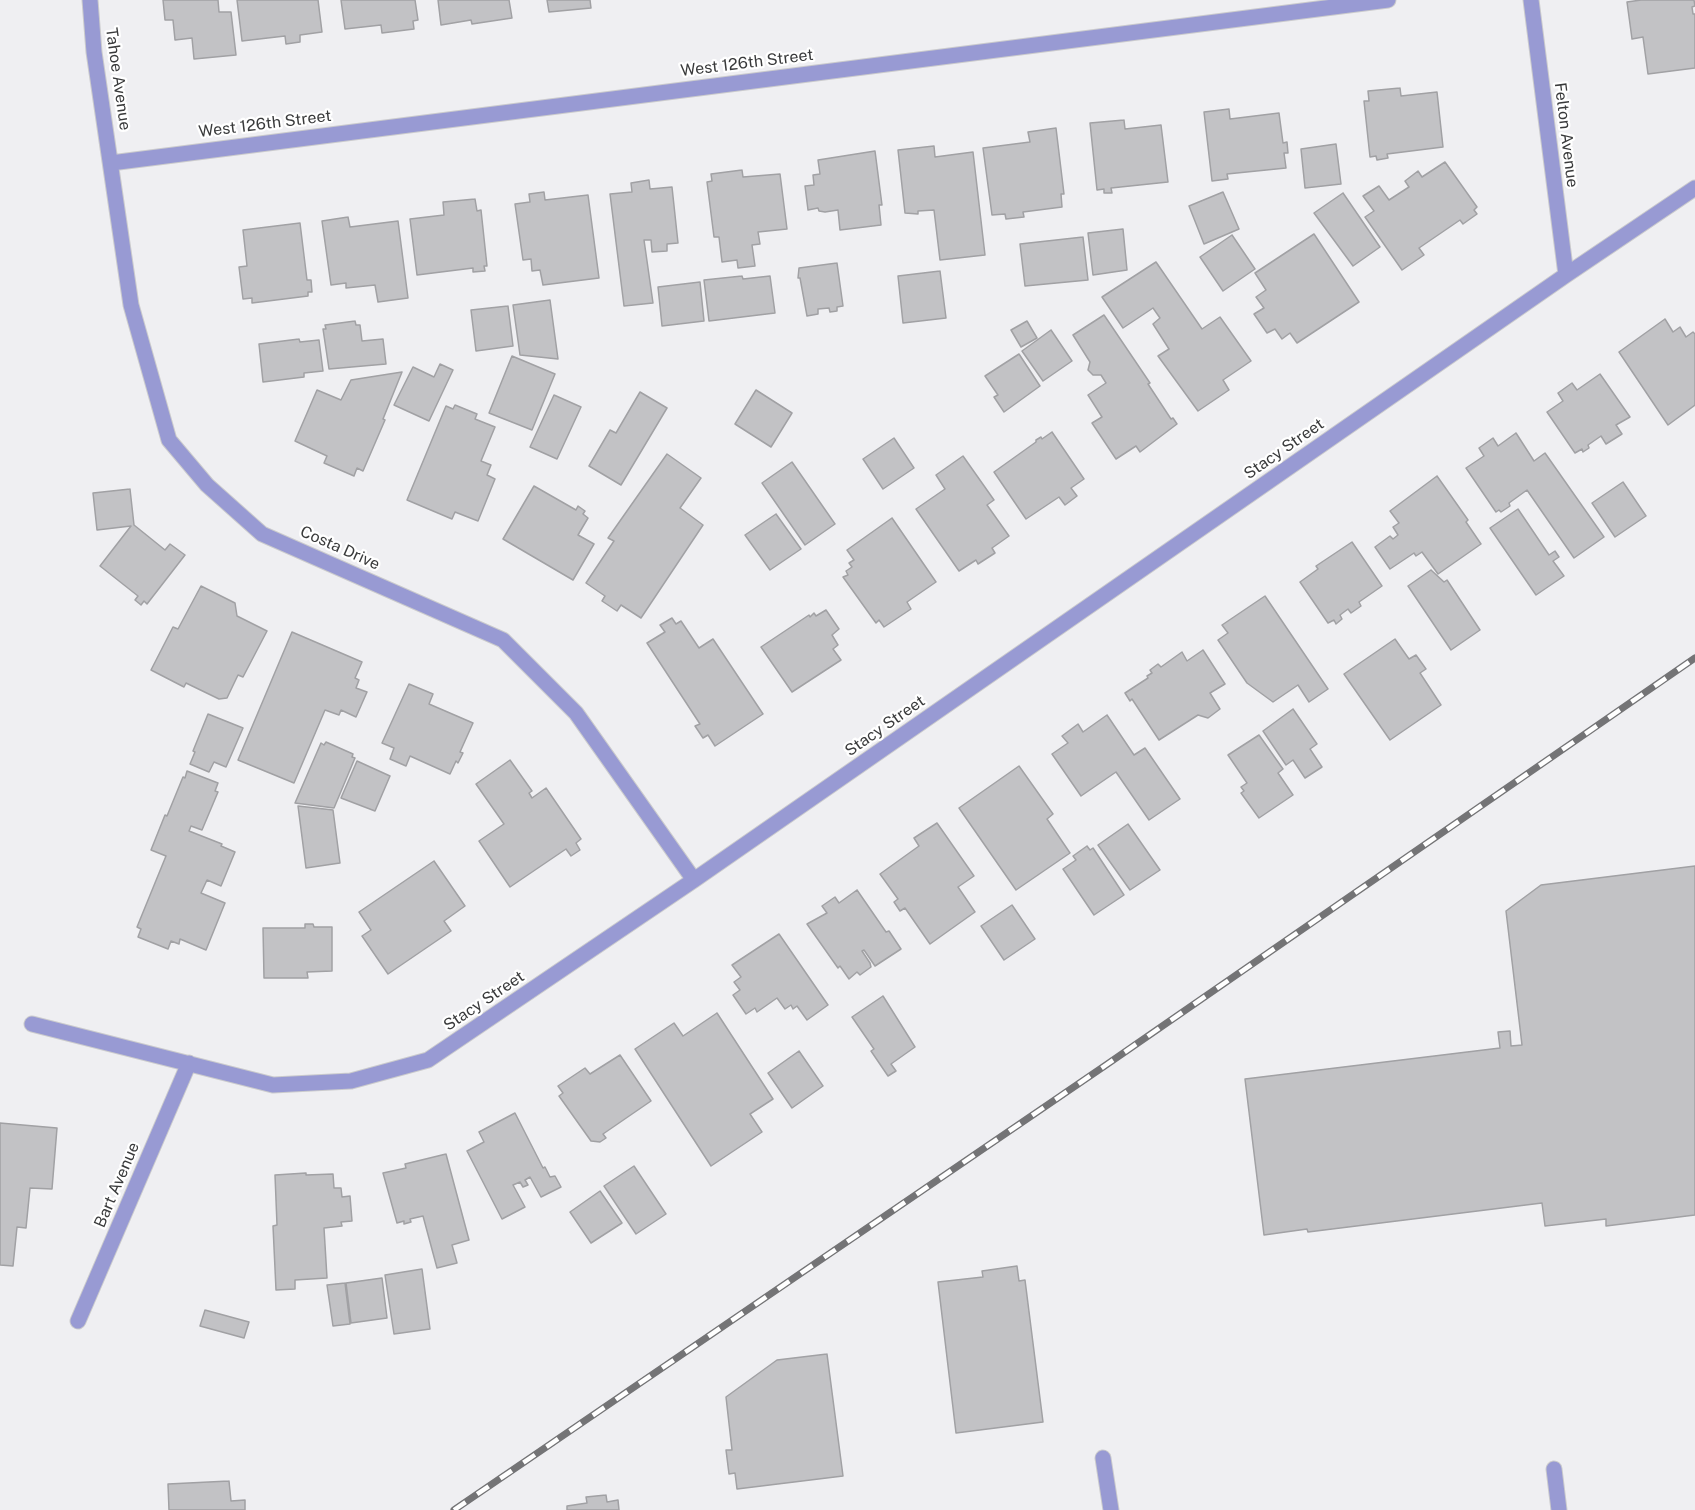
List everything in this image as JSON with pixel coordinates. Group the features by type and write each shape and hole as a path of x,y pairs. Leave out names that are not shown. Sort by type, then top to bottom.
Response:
{"street":[{"name":"Tahoe Avenue","path":"90,0 94,52 111,163"},
{"name":"West 126th Street","path":"111,163 1388,0"},
{"name":"Felton Avenue","path":"1531,0 1566,275"},
{"name":"Costa Drive","path":"111,163 131,305 169,440 207,485 262,534 503,640 576,713 694,880"},
{"name":"Stacy Street","path":"32,1024 273,1085 351,1081 428,1060 694,880 1695,188"},
{"name":"Bart Avenue","path":"78,1321 189,1063"},
{"path":"1103,1458 1111,1510"},
{"path":"1554,1469 1559,1510"}],"building":[{"path":"163,0 218,0 219,12 231,12 236,55 194,59 192,38 175,40 173,20 165,20"},
{"path":"237,0 318,0 322,32 300,35 300,42 286,44 285,36 242,41"},
{"path":"341,0 415,0 418,20 413,21 414,29 382,33 381,25 345,29"},
{"path":"438,0 509,0 512,18 472,24 471,20 441,25"},
{"path":"547,0 590,0 591,8 549,12"},
{"path":"1694,0 1695,6 1692,7 1693,14 1695,14 1695,68 1648,74 1643,37 1632,39 1627,2"},
{"path":"1400,88 1401,96 1437,92 1443,147 1387,154 1388,158 1377,160 1376,156 1370,157 1364,101 1369,101 1368,91"},
{"path":"1229,109 1230,119 1279,113 1283,143 1287,142 1288,153 1284,153 1286,168 1227,174 1228,179 1212,181 1204,112"},
{"path":"1124,120 1125,129 1161,125 1168,182 1111,188 1112,193 1104,193 1104,189 1097,190 1090,123"},
{"path":"1056,128 1064,194 1061,194 1062,207 1023,212 1024,217 1006,219 1005,214 992,215 983,148 1030,142 1028,132"},
{"path":"1336,144 1341,184 1305,188 1301,149"},
{"path":"934,146 935,157 973,152 985,255 940,260 934,210 918,211 918,214 905,213 898,150"},
{"path":"875,151 882,205 879,205 881,225 840,230 838,210 825,212 819,211 818,208 808,210 805,186 814,185 813,175 820,174 818,160"},
{"path":"1445,162 1477,207 1474,210 1477,214 1463,224 1460,220 1419,248 1424,255 1402,270 1365,217 1374,211 1363,196 1379,186 1389,200 1409,187 1405,181 1418,171 1422,177"},
{"path":"742,170 743,177 780,174 787,229 758,232 760,244 752,245 755,266 738,268 737,260 722,262 719,237 714,237 707,182 712,181 711,174"},
{"path":"649,180 650,189 672,187 678,243 667,244 667,251 652,252 651,240 644,240 653,303 624,306 610,194 632,192 631,183"},
{"path":"544,192 545,200 588,195 599,278 543,285 540,270 532,271 531,259 523,260 515,204 530,202 529,194"},
{"path":"1223,192 1239,229 1204,244 1189,206"},
{"path":"1343,193 1380,247 1353,266 1314,213"},
{"path":"475,199 477,211 481,210 487,266 484,266 485,271 473,272 473,268 417,275 410,219 444,215 443,202"},
{"path":"348,217 350,227 398,221 408,298 378,302 375,285 346,288 346,283 331,285 322,221"},
{"path":"300,223 307,280 311,280 312,292 308,292 308,296 252,303 252,298 243,299 239,267 247,266 243,230"},
{"path":"1123,229 1127,270 1093,275 1088,233"},
{"path":"1314,234 1359,302 1297,343 1290,333 1282,339 1275,329 1267,333 1254,314 1264,308 1256,297 1266,290 1255,273"},
{"path":"1232,235 1255,269 1223,291 1200,257"},
{"path":"1083,237 1088,280 1025,286 1020,244"},
{"path":"1156,262 1202,329 1220,317 1251,361 1223,380 1229,390 1198,411 1158,356 1169,349 1153,324 1160,318 1153,308 1123,328 1102,297"},
{"path":"837,263 843,306 837,307 837,311 830,312 829,308 818,309 818,314 807,316 800,278 798,278 799,268"},
{"path":"940,271 946,318 903,323 898,276"},
{"path":"742,276 743,279 770,276 775,313 709,321 704,280"},
{"path":"700,282 704,321 662,326 658,287"},
{"path":"550,300 558,359 520,355 513,305"},
{"path":"508,306 513,346 476,351 471,310"},
{"path":"1104,315 1150,383 1148,384 1171,419 1173,418 1177,424 1140,452 1136,446 1116,459 1092,423 1102,417 1088,395 1106,383 1101,375 1093,375 1088,370 1090,362 1073,335"},
{"path":"1665,319 1673,332 1680,327 1686,337 1693,332 1695,334 1695,405 1668,425 1619,352"},
{"path":"355,321 356,325 360,325 362,341 383,339 386,364 329,369 323,329 326,329 325,325"},
{"path":"1027,321 1037,338 1021,347 1011,330"},
{"path":"1051,330 1072,361 1043,381 1022,351"},
{"path":"299,339 300,342 319,340 323,371 304,373 304,377 263,382 259,344"},
{"path":"1019,354 1040,386 1004,412 994,397 998,395 985,376"},
{"path":"512,356 555,374 532,430 489,413"},
{"path":"440,364 453,370 429,421 394,405 413,367 434,377"},
{"path":"402,372 363,471 357,468 354,476 324,463 327,456 295,441 317,390 341,400 351,380"},
{"path":"1600,374 1630,417 1616,425 1622,434 1606,444 1601,436 1588,445 1589,448 1583,452 1582,449 1575,453 1547,412 1563,401 1558,393 1572,383 1577,390"},
{"path":"756,390 792,413 771,447 735,424"},
{"path":"640,392 667,408 621,485 589,466 610,430 616,433"},
{"path":"554,395 581,407 557,459 530,447"},
{"path":"455,405 477,414 475,419 495,427 481,461 491,465 487,475 495,479 478,521 455,512 452,519 407,500 446,406 453,409"},
{"path":"1052,432 1084,479 1071,488 1077,496 1065,505 1059,497 1026,519 994,472 1036,440"},
{"path":"1516,433 1534,461 1545,453 1604,537 1574,558 1527,490 1509,503 1510,506 1501,512 1499,510 1496,512 1466,468 1484,456 1479,448 1493,438 1498,446"},
{"path":"894,438 914,468 883,489 863,459"},
{"path":"667,454 701,478 680,508 703,525 641,618 621,605 617,611 602,601 605,596 586,583 614,541 608,538"},
{"path":"963,456 994,500 987,505 1009,536 992,548 995,553 978,564 976,560 959,571 916,509 945,489 936,475"},
{"path":"792,462 835,524 805,545 762,483"},
{"path":"1437,476 1468,520 1466,522 1481,544 1438,574 1422,552 1416,556 1414,553 1390,569 1375,547 1390,536 1393,539 1398,535 1393,527 1399,523 1390,511"},
{"path":"1623,482 1646,516 1615,537 1592,503"},
{"path":"534,486 576,510 578,506 585,511 583,514 588,518 578,535 594,544 573,580 503,539"},
{"path":"130,489 134,525 165,550 170,544 185,555 147,604 144,601 141,605 135,600 138,596 100,566 131,526 97,530 93,493"},
{"path":"1518,509 1549,555 1555,551 1559,557 1553,561 1564,576 1536,595 1490,528"},
{"path":"776,514 801,549 770,570 745,535"},
{"path":"892,518 936,582 907,602 911,609 884,627 879,620 876,623 843,577 848,575 846,571 852,567 849,563 854,560 847,550"},
{"path":"1352,542 1382,586 1359,602 1361,606 1351,613 1348,609 1340,615 1342,619 1336,624 1334,620 1328,623 1300,582 1318,569 1316,566"},
{"path":"1431,570 1444,582 1447,580 1480,630 1451,650 1408,586"},
{"path":"201,586 235,603 237,616 267,631 243,677 238,675 227,698 219,699 186,683 184,687 151,670 173,627 178,629"},
{"path":"1265,596 1328,689 1309,702 1298,685 1273,702 1247,683 1218,640 1228,633 1222,625"},
{"path":"826,610 839,629 832,635 838,645 833,649 841,660 792,692 761,647 809,615 810,617 814,613 816,616"},
{"path":"672,618 676,624 681,621 699,648 713,639 763,714 715,746 708,735 703,738 695,726 700,724 647,643 665,632 660,625"},
{"path":"292,632 362,662 355,678 359,680 356,688 367,692 356,717 341,710 339,715 325,710 294,783 238,760"},
{"path":"1395,639 1409,659 1416,655 1426,669 1420,673 1441,705 1390,740 1344,674"},
{"path":"1203,650 1225,684 1210,693 1220,709 1208,718 1198,715 1159,740 1132,699 1130,701 1125,693 1148,678 1147,676 1152,673 1150,670 1158,664 1161,667 1182,652 1187,661"},
{"path":"409,684 433,694 429,704 473,723 460,752 463,753 450,774 410,756 406,766 390,759 394,748 382,743"},
{"path":"1293,709 1317,744 1310,749 1322,767 1305,778 1293,760 1286,765 1263,731"},
{"path":"208,714 243,728 226,767 214,762 209,772 190,764"},
{"path":"1107,715 1134,755 1145,748 1180,799 1149,820 1116,772 1081,796 1052,754 1068,743 1062,736 1078,724 1083,732"},
{"path":"1259,735 1283,769 1278,773 1293,795 1259,818 1241,793 1244,791 1241,787 1247,783 1228,755"},
{"path":"326,742 353,754 352,757 355,758 334,808 295,803 321,743 324,745"},
{"path":"510,760 532,791 529,793 532,798 546,788 581,839 576,843 580,850 571,856 566,849 510,887 479,841 504,824 476,784"},
{"path":"357,761 390,776 375,811 341,798"},
{"path":"1019,766 1053,814 1047,819 1070,853 1016,890 959,808"},
{"path":"187,771 218,783 215,791 218,792 202,830 191,826 189,831 222,844 221,846 235,852 221,886 207,880 201,893 225,903 206,950 180,939 179,944 171,941 168,949 138,937 141,929 137,927 166,856 151,850"},
{"path":"298,806 333,810 340,863 306,868"},
{"path":"937,823 974,876 958,887 975,912 930,944 905,908 900,911 894,902 898,899 880,874 919,846 914,838"},
{"path":"1128,824 1160,870 1130,890 1098,845"},
{"path":"1087,846 1090,850 1093,848 1124,895 1094,915 1063,869 1076,860 1073,856"},
{"path":"434,861 465,906 444,921 451,931 388,974 362,936 371,930 359,912"},
{"path":"1695,866 1695,1215 1606,1226 1606,1219 1545,1226 1542,1203 1308,1232 1307,1229 1264,1235 1245,1079 1500,1048 1498,1032 1510,1031 1511,1046 1522,1045 1506,911 1541,885"},
{"path":"857,890 886,932 889,931 901,949 875,966 864,950 862,951 871,967 860,975 857,972 849,979 840,966 838,968 807,924 827,913 822,906 835,897 839,903"},
{"path":"1012,905 1035,939 1004,960 981,926"},
{"path":"305,924 313,924 314,927 332,927 332,971 307,972 308,978 264,978 263,928 305,928"},
{"path":"779,934 828,1005 807,1020 797,1006 793,1009 791,1005 785,1009 777,998 757,1012 755,1008 746,1014 733,995 740,990 734,982 741,977 732,965"},
{"path":"883,996 915,1047 891,1064 896,1071 888,1076 871,1051 874,1049 852,1017"},
{"path":"717,1013 773,1099 750,1114 762,1132 711,1166 635,1049 674,1023 683,1036"},
{"path":"799,1051 823,1086 792,1108 768,1073"},
{"path":"620,1055 651,1101 603,1134 606,1138 600,1142 591,1141 559,1096 563,1093 558,1086 585,1068 590,1074"},
{"path":"515,1113 543,1168 545,1167 550,1177 555,1176 561,1187 541,1197 530,1177 525,1180 528,1185 523,1187 520,1182 513,1185 525,1207 502,1219 467,1151 484,1142 479,1132"},
{"path":"0,1123 57,1128 52,1189 30,1188 26,1228 17,1227 13,1266 0,1265"},
{"path":"446,1154 469,1240 452,1245 457,1263 437,1268 423,1216 410,1219 411,1222 404,1224 404,1221 397,1223 383,1173 406,1168 405,1164"},
{"path":"634,1166 666,1214 636,1234 604,1186"},
{"path":"306,1173 306,1175 333,1174 334,1188 341,1188 342,1197 350,1196 352,1221 341,1222 342,1226 324,1228 327,1278 295,1280 295,1289 276,1290 273,1226 277,1225 275,1175"},
{"path":"600,1191 622,1223 591,1243 570,1212"},
{"path":"1017,1266 1019,1281 1025,1280 1043,1422 956,1433 938,1282 983,1277 982,1271"},
{"path":"422,1269 430,1329 394,1334 385,1275"},
{"path":"382,1278 387,1318 351,1323 346,1283"},
{"path":"345,1283 350,1324 333,1326 327,1285"},
{"path":"205,1310 249,1322 244,1338 200,1326"},
{"path":"827,1354 843,1476 737,1489 735,1473 729,1474 726,1450 732,1450 726,1397 777,1360"},
{"path":"229,1481 231,1501 245,1500 245,1510 169,1510 168,1484"},
{"path":"606,1495 607,1502 618,1500 619,1510 567,1510 567,1506 587,1503 586,1497"}],"railway":[{"path":"454,1510 1106,1065 1695,658"}]}
